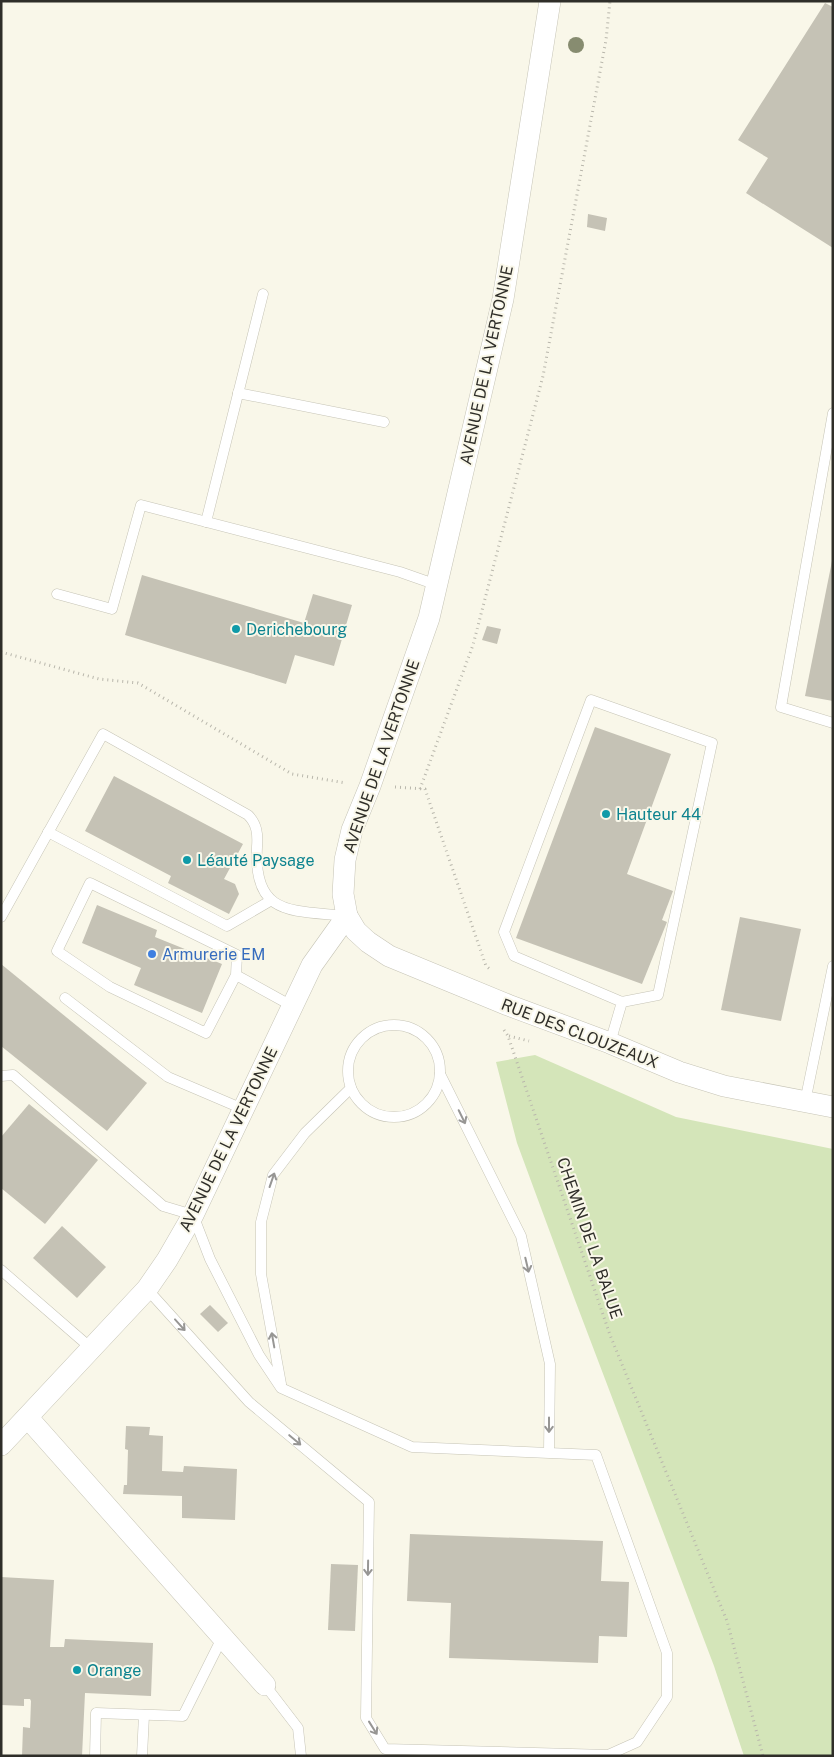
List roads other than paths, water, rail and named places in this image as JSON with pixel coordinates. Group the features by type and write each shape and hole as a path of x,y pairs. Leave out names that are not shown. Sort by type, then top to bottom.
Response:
{"street":[{"name":"AVENUE DE LA VERTONNE","path":"1,1445 147,1289 167,1260 193,1215 312,965 346,916 343,894 345,860 352,830 370,786 429,618 503,299 550,1"},
{"name":"RUE DES CLOUZEAUX","path":"346,916 368,942 389,956 508,1005 610,1043 679,1072 724,1086 833,1107"},
{"path":"28,1418 265,1685"}],"lane":[{"path":"206,522 262,294"},
{"path":"238,393 384,422"},
{"path":"833,413 781,707 833,723"},
{"path":"57,594 112,609 141,505 400,572 437,584"},
{"path":"591,700 712,743 658,995 622,1002 514,956 504,932 591,700"},
{"path":"1,917 103,734 248,815 255,822 258,837 257,872 260,886 270,901 290,910 346,916"},
{"path":"48,832 227,926 270,901"},
{"path":"90,883 237,955 236,975 206,1033 110,987 57,951 90,883"},
{"path":"805,1102 833,966"},
{"path":"236,975 292,1006"},
{"path":"65,998 168,1077 243,1109"},
{"path":"610,1043 622,1002"},
{"path":"440,1074 434,1094 420,1108 401,1116 381,1115 363,1105 351,1088 348,1068 354,1048 367,1033 386,1025 407,1026 425,1036 437,1053 440,1074 521,1236 550,1364 549,1452"},
{"path":"1,1076 13,1076 163,1206 193,1215 210,1259 259,1355 281,1388 412,1447 596,1455 667,1653 667,1697 637,1742 608,1755 385,1749 366,1718 369,1502 249,1402 147,1289"},
{"path":"281,1388 261,1274 261,1222 273,1175 305,1133 351,1088"},
{"path":"1,1270 92,1349"},
{"path":"1,1282 18,1285"},
{"path":"94,1756 96,1713 183,1716 222,1638"},
{"path":"265,1685 298,1728 301,1756"},
{"path":"142,1756 144,1715"}],"place":[{"name":"Derichebourg","path":"236,629"},
{"name":"Hauteur 44","path":"606,814"},
{"name":"Léauté Paysage","path":"187,860"},
{"name":"Armurerie EM","path":"152,954"},
{"name":"Orange","path":"77,1670"}]}
